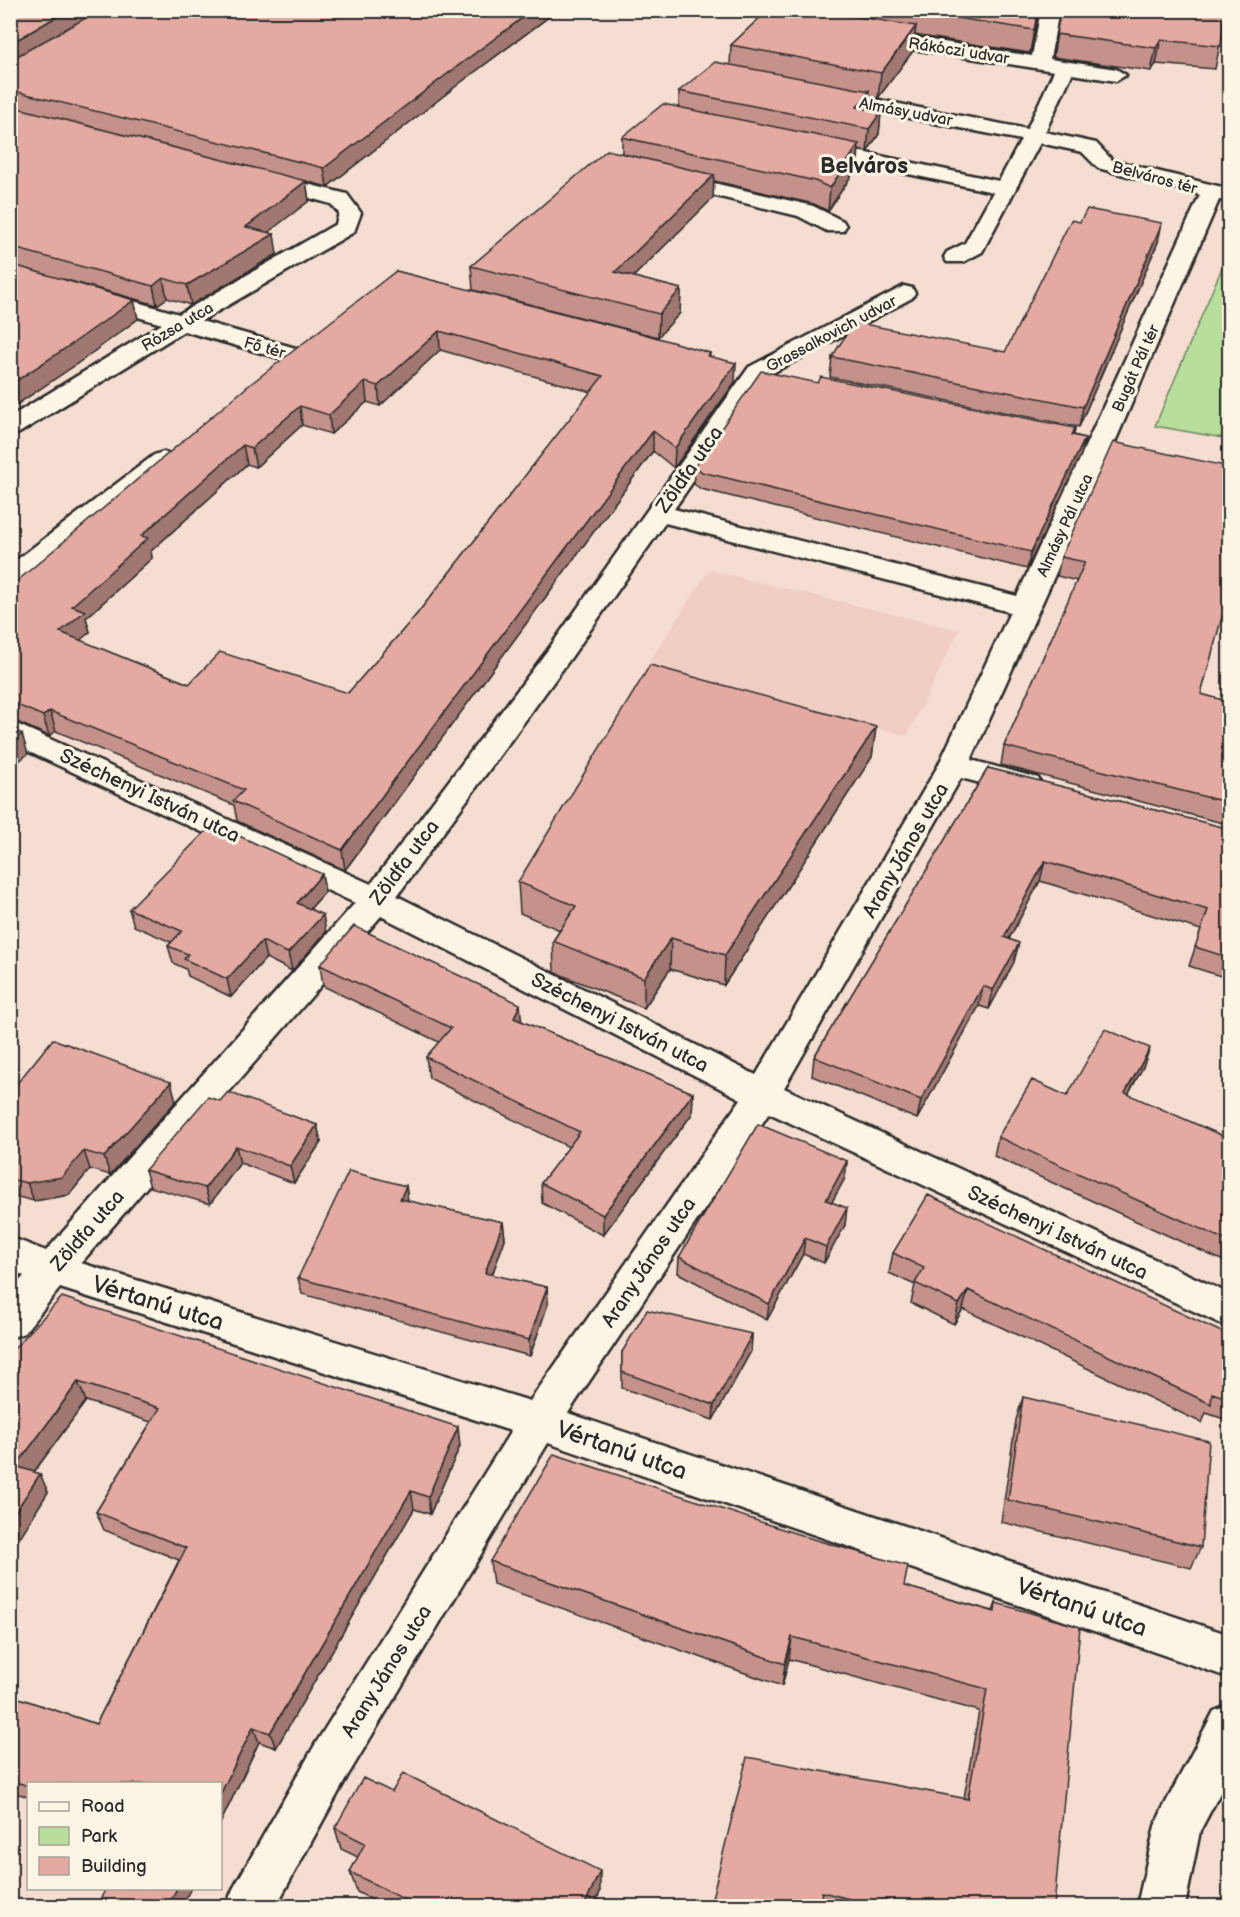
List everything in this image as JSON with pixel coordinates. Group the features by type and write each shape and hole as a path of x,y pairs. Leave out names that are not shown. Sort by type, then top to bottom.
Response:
{"street":[{"path":"1040,63 1050,10"},
{"name":"Rákóczi udvar","path":"853,33 1116,75"},
{"path":"955,258 974,247 1034,135 1066,68"},
{"name":"Almásy udvar","path":"804,92 1034,135"},
{"name":"Belváros tér","path":"1034,135 1089,147 1105,164 1221,194"},
{"path":"798,145 1006,189"},
{"name":"Rózsa utca","path":"10,428 182,322 346,227 350,213 339,199 238,173"},
{"path":"655,175 805,211 835,226"},
{"name":"Bugát Pál tér","path":"1102,442 1221,194"},
{"name":"Fő tér","path":"10,273 182,322 306,349 270,378"},
{"name":"Grassalkovich udvar","path":"745,369 904,293"},
{"path":"745,369 792,379"},
{"name":"Zöldfa utca","path":"10,1321 52,1270 377,900 560,653 658,513 745,369"},
{"path":"10,579 186,442"},
{"name":"Almásy Pál utca","path":"1026,607 1102,442"},
{"path":"658,513 1026,607"},
{"name":"Arany János utca","path":"250,1906 332,1759 539,1422 763,1094 953,766 1026,607"},
{"name":"Széchenyi István utca","path":"10,731 377,900 763,1094 1230,1312"},
{"path":"953,766 1057,793"},
{"name":"Vértanú utca","path":"10,1253 52,1270 539,1422 1230,1657"},
{"path":"1161,1906 1178,1826 1230,1727"}],"shaded area":[{"path":"709,570 959,630 907,736 646,667"}],"green space":[{"path":"1229,251 1229,439 1155,426"}],"building":[{"path":"10,10 68,10 10,44"},
{"path":"100,10 533,10 324,168 10,90 10,60"},
{"path":"768,10 815,10 916,26 881,73 731,45"},
{"path":"905,10 1038,10 1034,30"},
{"path":"1061,10 1230,10 1230,16 1224,16 1221,46 1161,40 1156,48 1056,34"},
{"path":"715,62 869,91 857,107 881,112 869,129 679,91"},
{"path":"663,104 859,144 830,188 815,181 622,137"},
{"path":"10,106 306,181 246,227 274,234 187,285 163,278 153,286 10,247"},
{"path":"607,150 714,175 615,272 681,289 659,314 471,266"},
{"path":"1087,209 1162,223 1083,407 832,357 854,322 1005,352 1071,220 1080,222"},
{"path":"10,264 134,300 10,385"},
{"path":"396,271 644,334 736,363 675,448 653,431 342,850 233,801 244,790 50,711 43,716 10,702 10,587 248,386","holes":["439,331 603,376 417,614 348,693 220,652 189,684 60,632 85,611 72,606 148,538 141,536 243,445 252,448 300,406 329,415 365,382 378,386"]},
{"path":"761,371 818,383 821,377 1075,428 1072,435 1085,438 1031,552 702,472 695,466"},
{"path":"1113,442 1230,467 1230,603 1226,602 1201,694 1230,702 1230,803 1004,746 1085,562 1061,557"},
{"path":"650,665 876,727 725,955 671,938 644,978 553,941 576,906 518,882"},
{"path":"10,728 22,734 10,743"},
{"path":"988,768 1230,829 1230,958 1195,947 1208,910 1045,861 1004,937 1019,943 993,990 983,986 921,1100 814,1057"},
{"path":"213,824 322,874 297,903 323,915 288,953 262,941 227,979 184,959 188,954 168,946 182,931 129,909"},
{"path":"354,926 520,1004 514,1018 693,1093 603,1215 541,1183 580,1132 426,1057 451,1028 320,965"},
{"path":"1105,1029 1150,1048 1125,1093 1230,1139 1230,1242 998,1137 1032,1080 1067,1096"},
{"path":"53,1039 171,1082 104,1157 84,1151 62,1177 27,1183 10,1179 10,1092"},
{"path":"228,1092 317,1125 290,1166 236,1146 205,1188 145,1170 208,1097 220,1101"},
{"path":"758,1124 847,1161 826,1200 847,1208 826,1247 805,1238 769,1304 679,1257"},
{"path":"349,1171 406,1186 400,1199 503,1222 485,1273 547,1287 529,1340 298,1278"},
{"path":"928,1195 1230,1336 1230,1399 1212,1393 1211,1404 968,1290 959,1304 915,1283 924,1268 893,1253"},
{"path":"62,1297 458,1427 428,1497 411,1491 270,1733 253,1727 222,1791 222,1782 27,1782 27,1786 10,1780 10,1695 96,1724 186,1548 96,1512 160,1408 78,1382 16,1466 40,1474 10,1520 10,1353"},
{"path":"647,1310 752,1334 714,1405 622,1372 622,1352"},
{"path":"1023,1397 1209,1441 1201,1547 1008,1500"},
{"path":"554,1454 816,1540 908,1566 904,1586 995,1612 996,1603 1080,1627 1054,1906 877,1906 822,1892 819,1906 710,1906 747,1757 968,1799 987,1689 792,1637 785,1664 490,1561"},
{"path":"403,1773 600,1871 584,1906 417,1906 350,1872 365,1843 335,1828 363,1778 392,1792"},
{"path":"105,1890 176,1890 168,1906 97,1906"},
{"path":"10,1898 29,1906 10,1906"}],"district":[{"name":"Belváros","path":"864,165"}]}
